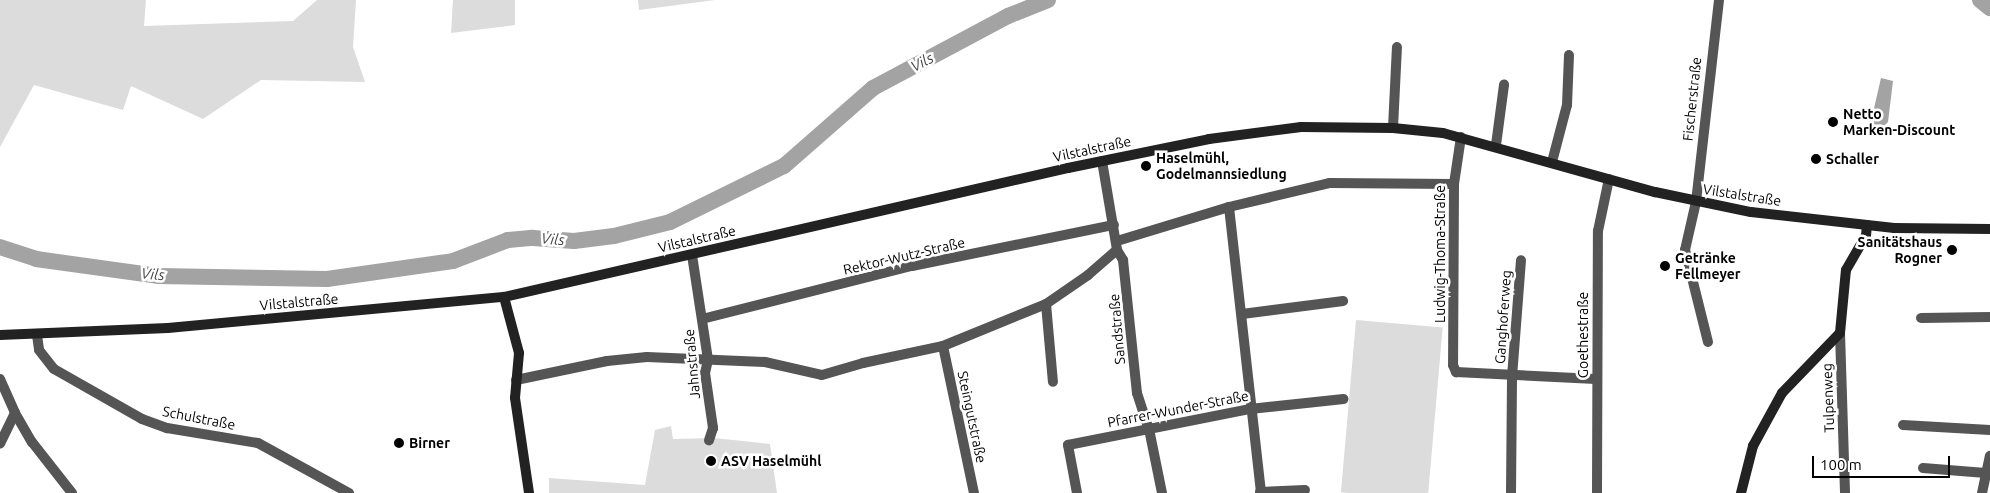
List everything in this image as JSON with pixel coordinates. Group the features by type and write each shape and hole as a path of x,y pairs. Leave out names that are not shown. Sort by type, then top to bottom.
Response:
{"main road":[{"name":"Vilstalstraße","path":"0,335 37,336 168,328 504,297 1102,161 1252,132 1301,127 1393,128 1461,137 1496,145 1696,202 1867,225 1945,230 1990,229"},
{"path":"1741,493 1753,446 1782,393 1840,333 1846,270 1866,236 1867,225"},
{"path":"504,297 519,353 516,380 528,493"}],"street":[{"name":"Fischerstraße","path":"1708,342 1686,250 1696,202 1719,0"},
{"path":"1393,128 1396,47"},
{"path":"1552,162 1567,105 1569,55"},
{"path":"1496,145 1504,85"},
{"name":"Ludwig-Thoma-Straße","path":"1461,137 1454,184 1453,365 1456,372 1512,377"},
{"name":"Sandstraße","path":"1102,161 1117,245 1123,260 1137,393 1149,430 1162,493"},
{"name":"Goethestraße","path":"1597,493 1598,231 1609,178"},
{"path":"516,380 607,362 647,357 764,362 822,375 863,363 943,346 1046,304 1088,275 1117,245 1230,207 1330,184 1454,184"},
{"path":"1230,207 1260,492 1305,490"},
{"name":"Rektor-Wutz-Straße","path":"702,319 912,266 1114,225"},
{"name":"Jahnstraße","path":"692,255 708,360 705,373 713,428 709,440"},
{"name":"Ganghoferweg","path":"1511,493 1512,377 1521,260"},
{"path":"1242,314 1343,301"},
{"path":"1046,304 1053,382"},
{"path":"1921,318 1990,317"},
{"name":"Tulpenweg","path":"1840,333 1845,493"},
{"name":"Schulstraße","path":"37,336 39,350 54,369 142,419 167,428 258,443 349,493"},
{"name":"Steingutstraße","path":"943,346 974,493"},
{"path":"1512,377 1596,379"},
{"path":"0,379 15,413 32,442 72,493"},
{"name":"Pfarrer-Wunder-Straße","path":"1077,493 1068,445 1250,409 1343,399"},
{"path":"0,444 15,413"},
{"path":"1903,425 1990,430"},
{"path":"1982,493 1990,456"},
{"path":"1923,468 1986,473"}],"shaded area":[{"path":"0,0 146,0 144,26 293,21 317,0 356,0 353,47 365,82 261,80 203,119 131,86 123,110 34,85 0,147"},
{"path":"453,0 515,0 515,25 451,33"},
{"path":"638,0 715,0 639,10"},
{"path":"1881,78 1893,81 1888,122 1882,128 1873,124 1872,117"},
{"path":"1356,320 1443,328 1428,493 1341,492"},
{"name":"ASV Haselmühl","path":"671,426 673,439 714,438 770,444 777,493 549,493 549,478 645,485 655,430"}],"waterway":[{"name":"Vils","path":"0,247 36,259 158,276 327,279 453,261 508,240 533,238 574,241 614,236 670,222 784,166 873,88 1008,16 1048,0"},
{"name":"Vils","path":"1980,0 1990,8"}],"place":[{"name":"Netto Marken-Discount","path":"1833,122"},
{"name":"Schaller","path":"1816,159"},
{"name":"Haselmühl, Godelmannsiedlung","path":"1146,166"},
{"name":"Sanitätshaus Rogner","path":"1952,250"},
{"name":"Getränke Fellmeyer","path":"1665,266"},
{"name":"Birner","path":"399,443"},
{"name":"ASV Haselmühl","path":"711,461"}]}
